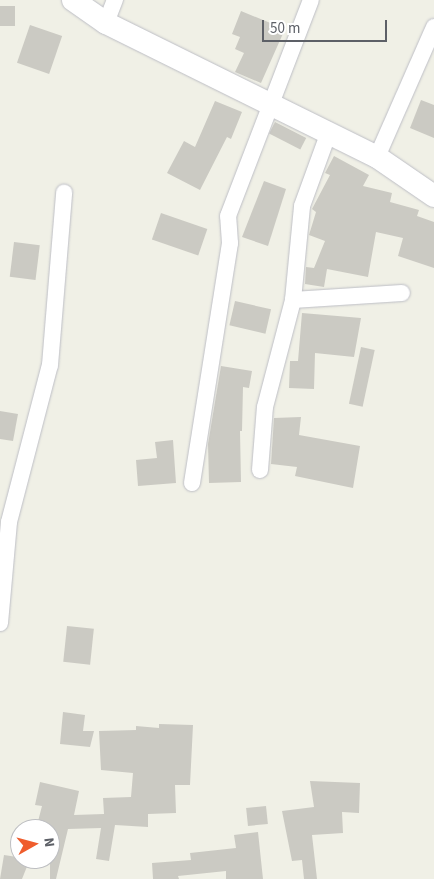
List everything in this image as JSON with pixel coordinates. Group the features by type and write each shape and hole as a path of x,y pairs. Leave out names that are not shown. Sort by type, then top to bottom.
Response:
{"street":[{"path":"73,0 106,23 272,107 329,132 377,157 434,196"},
{"path":"106,23 115,0"},
{"path":"192,483 230,242 228,216 272,107 311,0"},
{"path":"377,157 434,27"},
{"path":"260,470 265,407 293,300 302,206 329,132"},
{"path":"0,623 9,522 50,365 64,193"},
{"path":"293,300 402,292"}],"building":[{"path":"0,6 15,6 15,26 0,26"},
{"path":"241,11 285,29 261,83 235,72 244,53 235,49 240,37 232,34"},
{"path":"30,25 62,36 49,74 17,63"},
{"path":"421,100 434,105 434,138 410,128"},
{"path":"215,101 242,112 231,139 227,137 200,190 167,173 184,141 195,147"},
{"path":"275,122 306,138 300,149 269,134"},
{"path":"334,156 369,175 363,186 392,193 390,202 419,210 417,216 434,222 434,268 398,256 403,238 376,232 368,277 327,269 324,287 305,284 306,267 314,268 325,241 309,235 316,212 312,209 330,175 325,173"},
{"path":"264,181 286,189 268,246 242,237"},
{"path":"161,213 207,229 198,255 152,239"},
{"path":"14,242 40,245 36,280 10,277"},
{"path":"235,301 271,309 265,334 229,325"},
{"path":"302,313 361,318 354,357 315,353 314,389 289,388 290,361 298,361"},
{"path":"361,347 375,350 363,407 349,404"},
{"path":"221,366 252,371 249,388 243,387 242,431 240,431 241,482 209,483 208,444"},
{"path":"0,411 18,414 13,441 0,439"},
{"path":"301,417 299,435 360,446 353,488 295,476 297,467 271,464 274,418"},
{"path":"173,440 176,483 138,486 136,460 157,458 155,442"},
{"path":"67,626 94,629 90,665 63,662"},
{"path":"63,712 85,715 83,731 94,731 90,747 60,744"},
{"path":"159,724 193,725 190,785 175,785 176,813 148,814 148,827 115,825 109,861 96,859 101,828 68,829 60,862 60,819 39,819 42,806 35,805 40,782 79,791 74,815 104,814 103,798 131,797 133,773 101,770 99,731 136,730 136,726 159,728"},
{"path":"310,781 360,783 359,813 342,812 343,833 312,835 317,879 304,879 302,860 292,861 282,811 314,807"},
{"path":"266,806 268,824 248,826 246,808"},
{"path":"258,832 263,879 226,879 226,871 178,876 179,879 153,879 152,863 191,860 190,853 236,848 234,835"},
{"path":"4,855 10,856 10,869 26,869 22,879 0,879"},
{"path":"50,869 58,869 56,879 50,879"}]}
